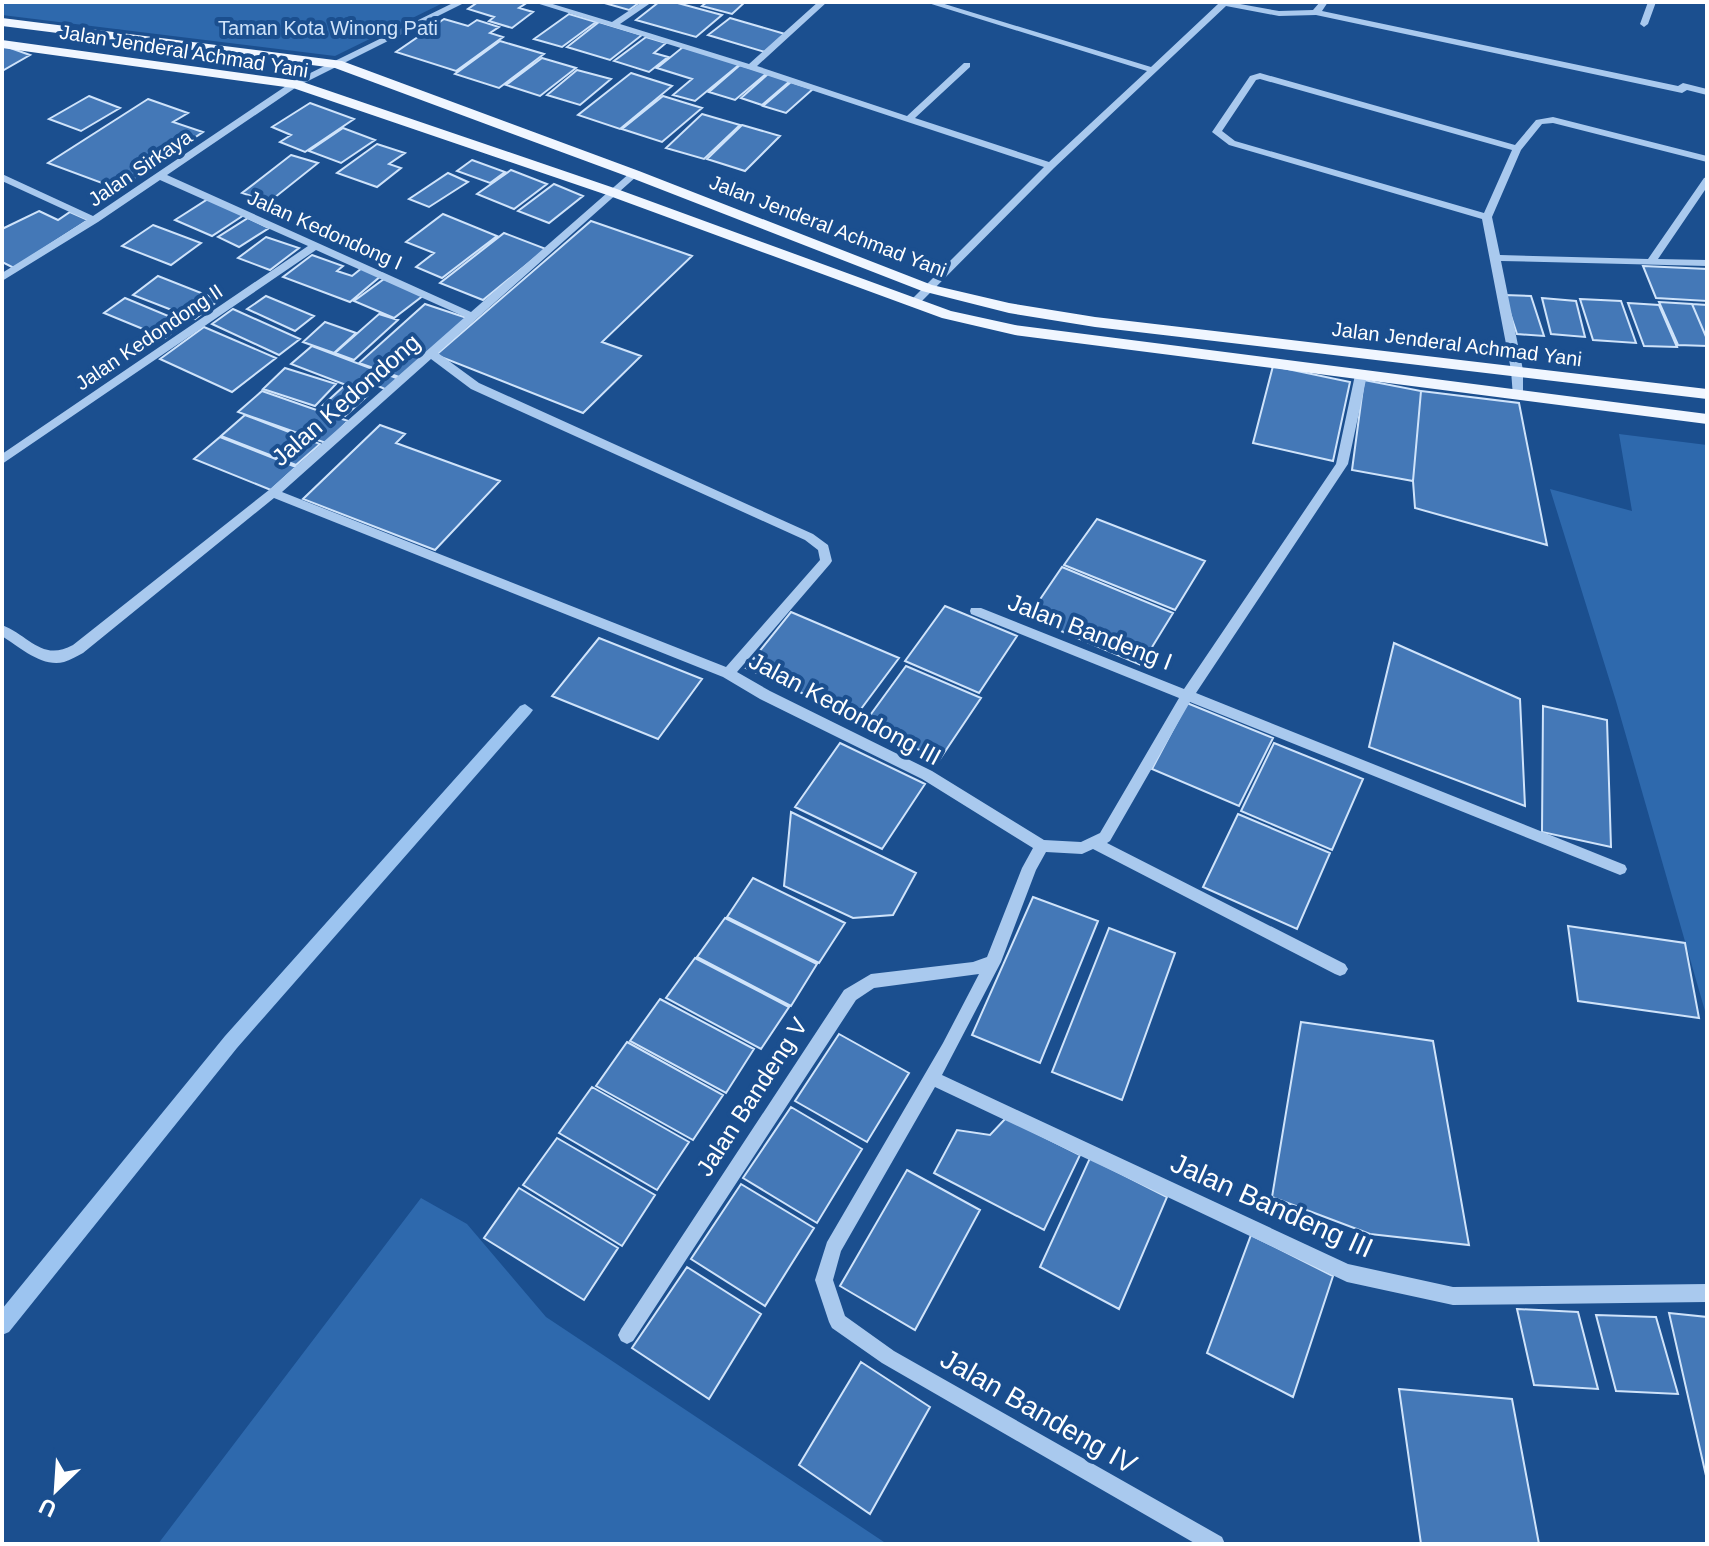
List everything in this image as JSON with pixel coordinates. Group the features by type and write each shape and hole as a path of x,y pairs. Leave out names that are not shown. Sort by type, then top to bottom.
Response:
{"main road":[{"name":"Jalan Jenderal Achmad Yani","path":"2,22 337,64 634,174 927,288 1009,308 1095,322 1707,394"},
{"name":"Jalan Jenderal Achmad Yani","path":"2,44 295,84 612,192 947,315 1015,330 1707,419"}],"street":[{"name":"Jalan Sirkaya","path":"2,278 94,220 295,84 462,2"},
{"path":"537,2 751,67 1051,166"},
{"path":"613,25 648,2"},
{"path":"751,67 823,2"},
{"path":"929,2 1153,70"},
{"path":"1316,12 1324,2"},
{"path":"1644,24 1652,2"},
{"path":"914,303 1221,3 1276,14 1316,12 1682,90 1683,86 1707,92"},
{"path":"909,119 967,65"},
{"path":"1487,217 1232,143 1217,132 1253,78 1260,76 1517,149"},
{"path":"1517,394 1517,370 1487,217 1517,149 1539,122 1553,120 1707,159"},
{"name":"Jalan Kedondong","path":"2,630 45,656 61,658 78,649 273,493 634,174"},
{"name":"Jalan Kedondong I","path":"160,176 474,317"},
{"path":"2,177 94,220"},
{"path":"1652,260 1707,180"},
{"name":"Jalan Kedondong II","path":"2,460 316,245"},
{"path":"1494,258 1707,263"},
{"name":"Jalan Kedondong III","path":"432,354 475,386 809,537 824,548 826,561 728,673 765,695 927,775 1042,846"},
{"path":"932,1078 993,962 1029,868 1042,846 1082,848 1096,844 1105,837 1188,694 1342,464 1361,375"},
{"path":"273,493 728,673"},
{"name":"Jalan Bandeng I","path":"976,611 1620,869"},
{"path":"1096,844 1340,969"},
{"name":"Jalan Bandeng V","path":"627,1335 850,995 871,981 973,969 993,962"},
{"name":"Jalan Bandeng III","path":"932,1078 1347,1273 1453,1296 1707,1293"},
{"name":"Jalan Bandeng IV","path":"932,1078 833,1248 824,1280 838,1322 888,1357 1215,1544"}],"green space":[{"name":"Taman Kota Winong Pati","path":"2,2 445,2 335,56 2,15"},
{"path":"1619,434 1707,445 1707,1018 1616,701 1550,489 1632,511"},
{"path":"421,1198 467,1224 546,1317 887,1544 158,1544"}],"building":[{"path":"478,2 528,2 519,8 533,12 512,28 489,21 494,17 468,9"},
{"path":"601,2 640,2 629,10"},
{"path":"659,2 674,2 722,15 696,37 636,20"},
{"path":"707,2 745,2 732,14 702,6"},
{"path":"569,14 596,22 562,47 534,39"},
{"path":"730,18 785,34 765,52 708,35"},
{"path":"444,19 468,26 477,20 499,27 490,33 503,37 456,71 396,52"},
{"path":"599,22 642,35 610,60 567,47"},
{"path":"646,37 666,43 654,53 668,57 649,72 614,61"},
{"path":"500,41 544,54 499,88 455,74"},
{"path":"2,45 30,55 2,71"},
{"path":"683,47 740,64 695,101 673,95 692,79 657,68"},
{"path":"542,58 576,68 540,96 506,85"},
{"path":"740,65 767,73 735,100 709,92"},
{"path":"577,70 611,79 580,105 547,95"},
{"path":"631,73 672,86 620,129 578,115"},
{"path":"768,74 790,81 762,105 741,98"},
{"path":"791,82 813,89 786,113 763,106"},
{"path":"89,96 120,108 81,131 49,119"},
{"path":"663,96 702,108 662,142 622,129"},
{"path":"148,99 188,113 173,122 203,132 118,189 48,163"},
{"path":"310,103 354,119 305,152 280,142 291,135 272,127"},
{"path":"702,114 740,125 704,159 666,148"},
{"path":"742,125 780,136 745,171 707,159"},
{"path":"343,128 375,140 341,163 309,151"},
{"path":"377,144 405,153 389,164 401,168 377,187 337,173"},
{"path":"291,155 318,163 269,202 242,193"},
{"path":"472,160 505,172 490,183 457,171"},
{"path":"511,170 547,184 514,209 477,194"},
{"path":"448,173 468,182 429,207 409,199"},
{"path":"554,184 583,196 549,223 518,211"},
{"path":"208,199 244,215 212,236 175,220"},
{"path":"39,211 58,220 70,212 88,220 14,268 2,262 2,229"},
{"path":"443,214 497,236 442,278 416,267 434,253 406,242"},
{"path":"248,218 269,228 239,247 218,237"},
{"path":"591,221 692,256 602,342 641,356 583,413 436,355"},
{"path":"153,225 201,243 171,265 122,246"},
{"path":"504,233 546,249 483,300 440,283"},
{"path":"266,237 299,248 270,270 238,258"},
{"path":"312,255 343,266 337,271 352,276 362,268 382,275 350,302 283,277"},
{"path":"1643,266 1707,269 1707,301 1656,298"},
{"path":"158,276 219,300 195,319 133,295"},
{"path":"384,279 424,295 394,318 354,301"},
{"path":"1504,295 1531,296 1544,336 1517,334"},
{"path":"266,296 314,316 295,331 247,309"},
{"path":"125,298 185,323 165,338 104,313"},
{"path":"1542,298 1576,301 1585,337 1551,334"},
{"path":"1580,299 1621,301 1636,343 1593,340"},
{"path":"1659,302 1692,304 1707,346 1678,345"},
{"path":"1628,303 1659,305 1677,347 1644,346"},
{"path":"425,304 467,318 402,378 359,363"},
{"path":"1692,304 1707,305 1707,339"},
{"path":"233,309 300,339 279,355 212,324"},
{"path":"379,314 398,320 354,360 335,353"},
{"path":"325,322 356,333 334,353 303,342"},
{"path":"204,327 276,358 232,392 160,359"},
{"path":"312,346 399,379 387,390 376,385 367,393 291,364"},
{"path":"1273,366 1350,382 1333,461 1253,443"},
{"path":"285,368 336,384 315,406 263,389"},
{"path":"1364,380 1421,391 1413,481 1352,470"},
{"path":"343,387 367,396 345,416 321,407"},
{"path":"262,391 348,421 326,443 238,412"},
{"path":"1421,391 1519,403 1547,545 1415,508 1413,481"},
{"path":"245,415 320,444 296,465 221,436"},
{"path":"380,425 405,434 396,443 500,481 435,550 303,499"},
{"path":"220,437 296,467 271,490 194,459"},
{"path":"1097,519 1205,561 1175,610 1064,565"},
{"path":"1062,567 1173,613 1141,665 1028,617"},
{"path":"945,606 1017,636 979,693 905,661"},
{"path":"791,612 899,658 855,717 746,668"},
{"path":"599,638 702,679 658,739 552,696"},
{"path":"1394,643 1520,699 1525,806 1369,747"},
{"path":"906,666 981,698 940,759 863,725"},
{"path":"1187,703 1273,738 1239,806 1152,769"},
{"path":"1543,706 1607,720 1611,847 1542,832"},
{"path":"840,743 925,784 882,849 795,807"},
{"path":"1274,743 1363,779 1332,850 1241,811"},
{"path":"791,812 916,873 893,915 853,918 784,886"},
{"path":"1238,814 1330,853 1297,929 1203,887"},
{"path":"753,878 845,923 819,963 727,917"},
{"path":"1033,897 1098,921 1040,1063 972,1035"},
{"path":"725,918 817,964 791,1006 697,957"},
{"path":"1568,926 1685,943 1699,1018 1578,1001"},
{"path":"1109,928 1175,953 1122,1100 1052,1072"},
{"path":"695,958 789,1007 761,1049 666,998"},
{"path":"660,999 754,1049 726,1093 630,1041"},
{"path":"1301,1022 1433,1041 1469,1245 1370,1234 1272,1197"},
{"path":"839,1034 909,1073 867,1142 795,1101"},
{"path":"627,1042 723,1095 693,1140 596,1086"},
{"path":"592,1087 689,1142 657,1190 559,1133"},
{"path":"791,1107 862,1149 817,1223 743,1178"},
{"path":"1006,1118 1080,1155 1044,1230 934,1173 957,1130 990,1135"},
{"path":"557,1138 655,1195 622,1246 523,1185"},
{"path":"1090,1158 1167,1197 1119,1309 1040,1267"},
{"path":"907,1170 980,1210 915,1330 840,1286"},
{"path":"741,1184 814,1228 765,1306 691,1259"},
{"path":"519,1188 618,1248 584,1300 484,1238"},
{"path":"1251,1235 1333,1276 1293,1397 1207,1353"},
{"path":"687,1267 761,1314 709,1399 632,1348"},
{"path":"1517,1309 1578,1312 1598,1389 1534,1385"},
{"path":"1669,1313 1707,1317 1707,1480"},
{"path":"1596,1315 1656,1317 1678,1394 1616,1391"},
{"path":"861,1362 930,1407 870,1514 799,1465"},
{"path":"1399,1389 1512,1399 1539,1544 1421,1544"}],"waterway":[{"path":"2,1325 231,1042 525,710"}]}
